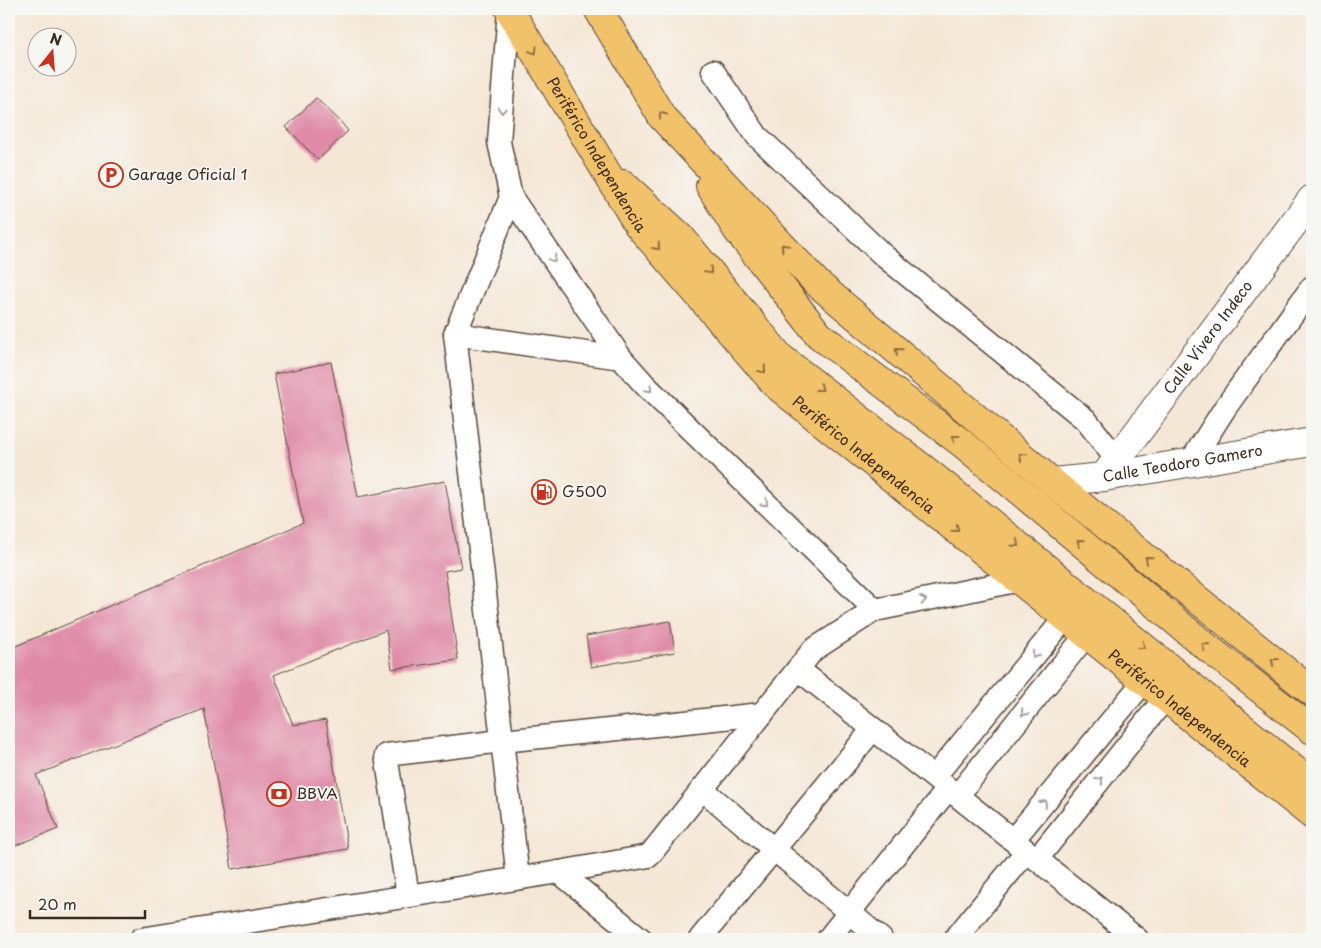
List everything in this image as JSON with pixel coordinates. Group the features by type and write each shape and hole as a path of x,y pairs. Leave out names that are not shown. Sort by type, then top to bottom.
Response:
{"highway":[{"name":"Periférico Independencia","path":"509,9 638,225 776,385 1312,814"},
{"path":"598,9 662,117 817,283 1052,482 1312,692"},
{"path":"679,135 736,230 819,335 963,444 1203,644 1312,730"},
{"path":"600,162 680,236 780,357 934,477 1312,784"}],"street":[{"name":"Calle Vivero Indeco","path":"1110,469 1312,199"},
{"name":"Calle Teodoro Gamero","path":"1052,482 1110,469 1190,463 1312,442"}],"lane":[{"path":"509,9 499,142 511,197 621,358 645,385 875,610"},
{"path":"713,71 757,136 884,256 1086,420 1110,469"},
{"path":"511,197 455,334 518,878"},
{"path":"1190,463 1225,408 1312,287"},
{"path":"455,334 621,358"},
{"path":"141,939 649,856 812,650 875,610 1020,580"},
{"path":"828,939 947,787 1066,617"},
{"path":"947,787 1087,634"},
{"path":"798,668 1137,939"},
{"path":"955,939 1025,850 1145,680"},
{"path":"1025,850 1166,697"},
{"path":"408,896 386,755 762,714"},
{"path":"700,939 873,729"},
{"path":"702,788 881,939"},
{"path":"559,872 641,939"}],"building":[{"path":"316,98 348,131 318,160 286,127"},
{"path":"331,362 358,497 445,481 461,568 445,571 458,660 392,669 386,630 274,675 293,725 326,720 348,849 232,869 204,709 36,775 58,829 9,848 9,649 303,523 274,374"},
{"path":"670,621 675,652 591,667 586,636"}],"place":[{"name":"Garage Oficial 1","path":"111,175"},
{"name":"G500","path":"544,492"},
{"name":"BBVA","path":"279,794"}]}
